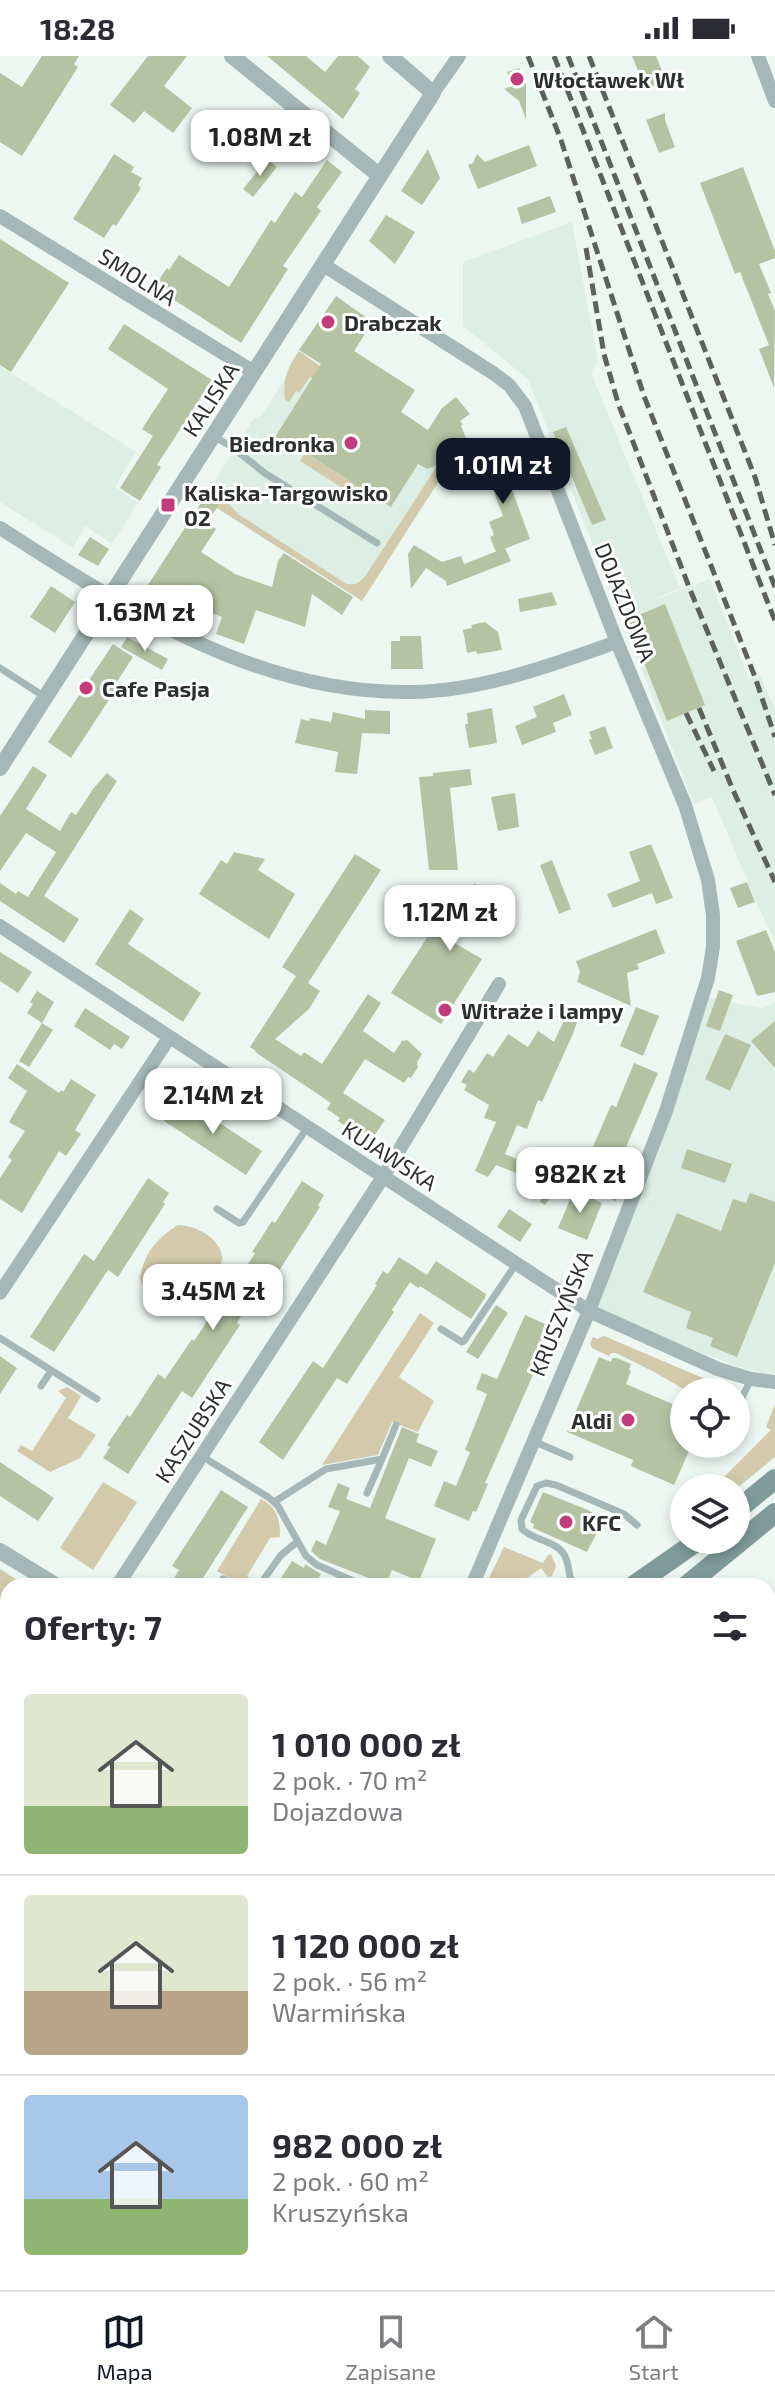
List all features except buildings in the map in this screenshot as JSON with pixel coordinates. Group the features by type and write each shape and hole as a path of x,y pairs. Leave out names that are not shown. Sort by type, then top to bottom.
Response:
{"main road":[{"path":"750,1500 775,1479"},
{"path":"696,1578 775,1513"},
{"path":"644,1578 679,1554"}],"street":[{"path":"232,56 380,176"},
{"path":"390,56 433,93"},
{"name":"KALISKA","path":"0,768 322,264 459,56"},
{"path":"758,56 775,101"},
{"name":"SMOLNA","path":"0,216 254,372"},
{"name":"DOJAZDOWA","path":"322,264 446,341 509,385 525,406 617,642 685,805 708,880 713,915"},
{"path":"0,528 109,597 230,658 277,674 365,690 412,692 508,678 617,642"},
{"name":"KRUSZYŃSKA","path":"475,1578 589,1311 666,1111 708,978 713,947 713,915"},
{"name":"KUJAWSKA","path":"0,926 589,1311 718,1369 751,1379 775,1382"},
{"name":"KASZUBSKA","path":"122,1578 383,1177 499,984"},
{"path":"0,1293 169,1038"},
{"path":"0,1551 44,1578"}],"lane":[{"path":"213,436 266,474 377,543"},
{"path":"0,668 45,697"},
{"path":"217,1209 239,1223 243,1222 307,1128"},
{"path":"441,1329 464,1341 516,1264"},
{"path":"0,1338 97,1399"},
{"path":"41,1386 51,1371"},
{"path":"367,1493 396,1425"},
{"path":"533,1441 570,1457"},
{"path":"201,1456 274,1502 306,1556 317,1565 347,1578"},
{"path":"274,1502 326,1469 382,1459"},
{"path":"570,1578 564,1553 522,1529 521,1520 537,1486 546,1483 556,1485 624,1514 637,1525"},
{"path":"265,1578 281,1555 297,1542"}],"shaded area":[{"path":"572,222 598,361 591,373 680,588 646,603 710,579 749,679 760,675 775,709 775,941 712,797 694,804 528,379 463,326 463,262"},
{"path":"299,351 450,458 451,462 362,601 217,508 227,492 229,504 238,514 345,583 354,584 366,575 441,460 310,377 299,393 296,391 289,402 285,400 287,374"},
{"path":"293,358 451,462 362,601 203,499 254,418 261,416 283,382"},
{"path":"0,366 136,452 115,487 138,503 112,544 85,526 73,548 0,502"},
{"path":"305,453 360,487 355,496 300,461"},
{"path":"709,998 762,1008 775,1002 775,1374 751,1371 679,1345 598,1309"},
{"path":"178,1225 205,1233 216,1243 222,1255 205,1293 194,1301 183,1303 154,1296 140,1278 153,1247"},
{"path":"420,1313 434,1323 399,1377 434,1401 418,1432 392,1422 378,1455 322,1465"},
{"path":"604,1336 703,1378 670,1378 670,1381 616,1353 609,1356 592,1348 590,1343 593,1337"},
{"path":"67,1387 81,1396 68,1418 96,1435 80,1458 50,1472 17,1451 21,1445 32,1451 66,1398 58,1391"},
{"path":"775,1404 775,1457 750,1478 750,1474 727,1474 743,1458 750,1458 750,1451 771,1430 766,1427"},
{"path":"103,1482 137,1502 93,1570 60,1548"},
{"path":"261,1499 271,1506 277,1515 280,1537 270,1538 247,1576 249,1578 229,1578 217,1571"},
{"path":"504,1547 543,1563 551,1554 556,1566 552,1576 548,1577 541,1568 527,1578 489,1578"},
{"path":"0,1569 14,1578 0,1578"}],"railway":[{"path":"528,56 561,140 644,396 755,677 775,737"},
{"path":"554,56 775,621"},
{"path":"568,56 775,587"},
{"path":"589,56 755,477 775,545"},
{"path":"586,248 604,354 618,403 689,587 775,795"},
{"path":"699,708 775,882"},
{"path":"686,713 714,771"}],"place":[{"name":"Włocławek Wł","path":"517,79"},
{"name":"Drabczak","path":"328,322"},
{"name":"Biedronka","path":"351,443"},
{"name":"Kaliska-Targowisko 02","path":"168,505"},
{"name":"Cafe Pasja","path":"86,688"},
{"name":"Witraże i lampy","path":"445,1010"},
{"name":"Aldi","path":"628,1420"},
{"name":"KFC","path":"566,1522"}]}
